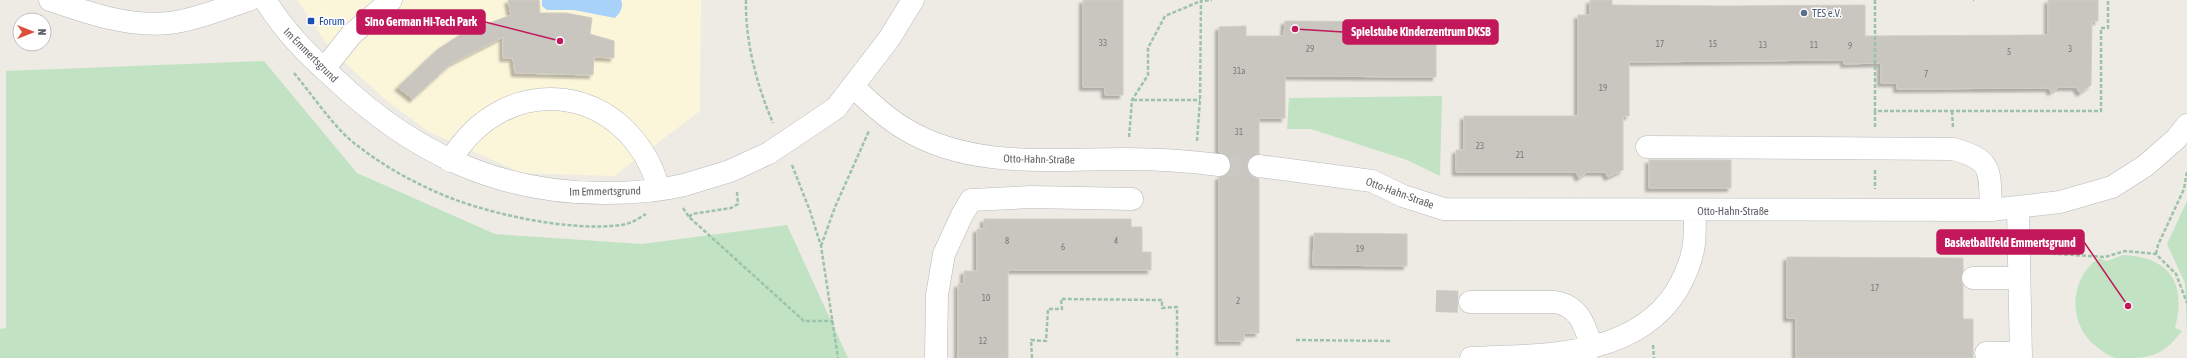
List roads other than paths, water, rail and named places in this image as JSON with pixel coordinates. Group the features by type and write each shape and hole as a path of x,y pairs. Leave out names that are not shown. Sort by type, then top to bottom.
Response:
{"street":[{"path":"50,0 109,18 150,23 170,23 249,0"},
{"name":"Im Emmertsgrund","path":"265,0 280,24 297,44 373,113 409,139 450,160 513,183 572,193 614,193 674,187 730,171 769,153 836,108 854,87 889,40 913,0"},
{"path":"324,69 351,35 391,0"},
{"name":"Otto-Hahn-Straße","path":"854,87 879,111 906,130 936,144 992,157 1020,160 1127,159 1197,162 1219,165"},
{"path":"450,160 459,145 472,131 486,119 502,110 537,100 574,102 592,107 608,116 636,140 649,160 674,187"},
{"name":"Otto-Hahn-Straße","path":"1259,166 1372,181 1403,196 1444,209 1695,211 2018,209 2060,202 2112,187 2145,166 2176,139 2187,125"},
{"path":"1647,147 1954,149 1974,154 1982,160 1988,170 1991,210"},
{"path":"936,358 937,295 944,254 962,215 972,200 1031,197 1132,199"},
{"path":"1986,353 2021,355 2018,278 2018,209"},
{"path":"1471,358 1538,355 1606,346 1628,337 1652,322 1669,304 1688,270 1694,245 1695,211"},
{"path":"1974,278 2018,278"},
{"path":"1470,302 1556,302 1566,304 1581,318 1592,348"}],"water":[{"path":"542,0 621,0 622,7 615,18 574,10 547,10 542,6"}],"tunnel":[{"path":"1219,165 1259,166"},
{"path":"1436,301 1470,302"}],"place":[{"name":"TES e.V.","path":"1804,13"},
{"name":"Forum","path":"311,21"},
{"name":"Spielstube Kinderzentrum DKSB","path":"1295,29"},
{"name":"Sino German Hi-Tech Park","path":"560,41"},
{"name":"Basketballfeld Emmertsgrund","path":"2128,306"}]}
